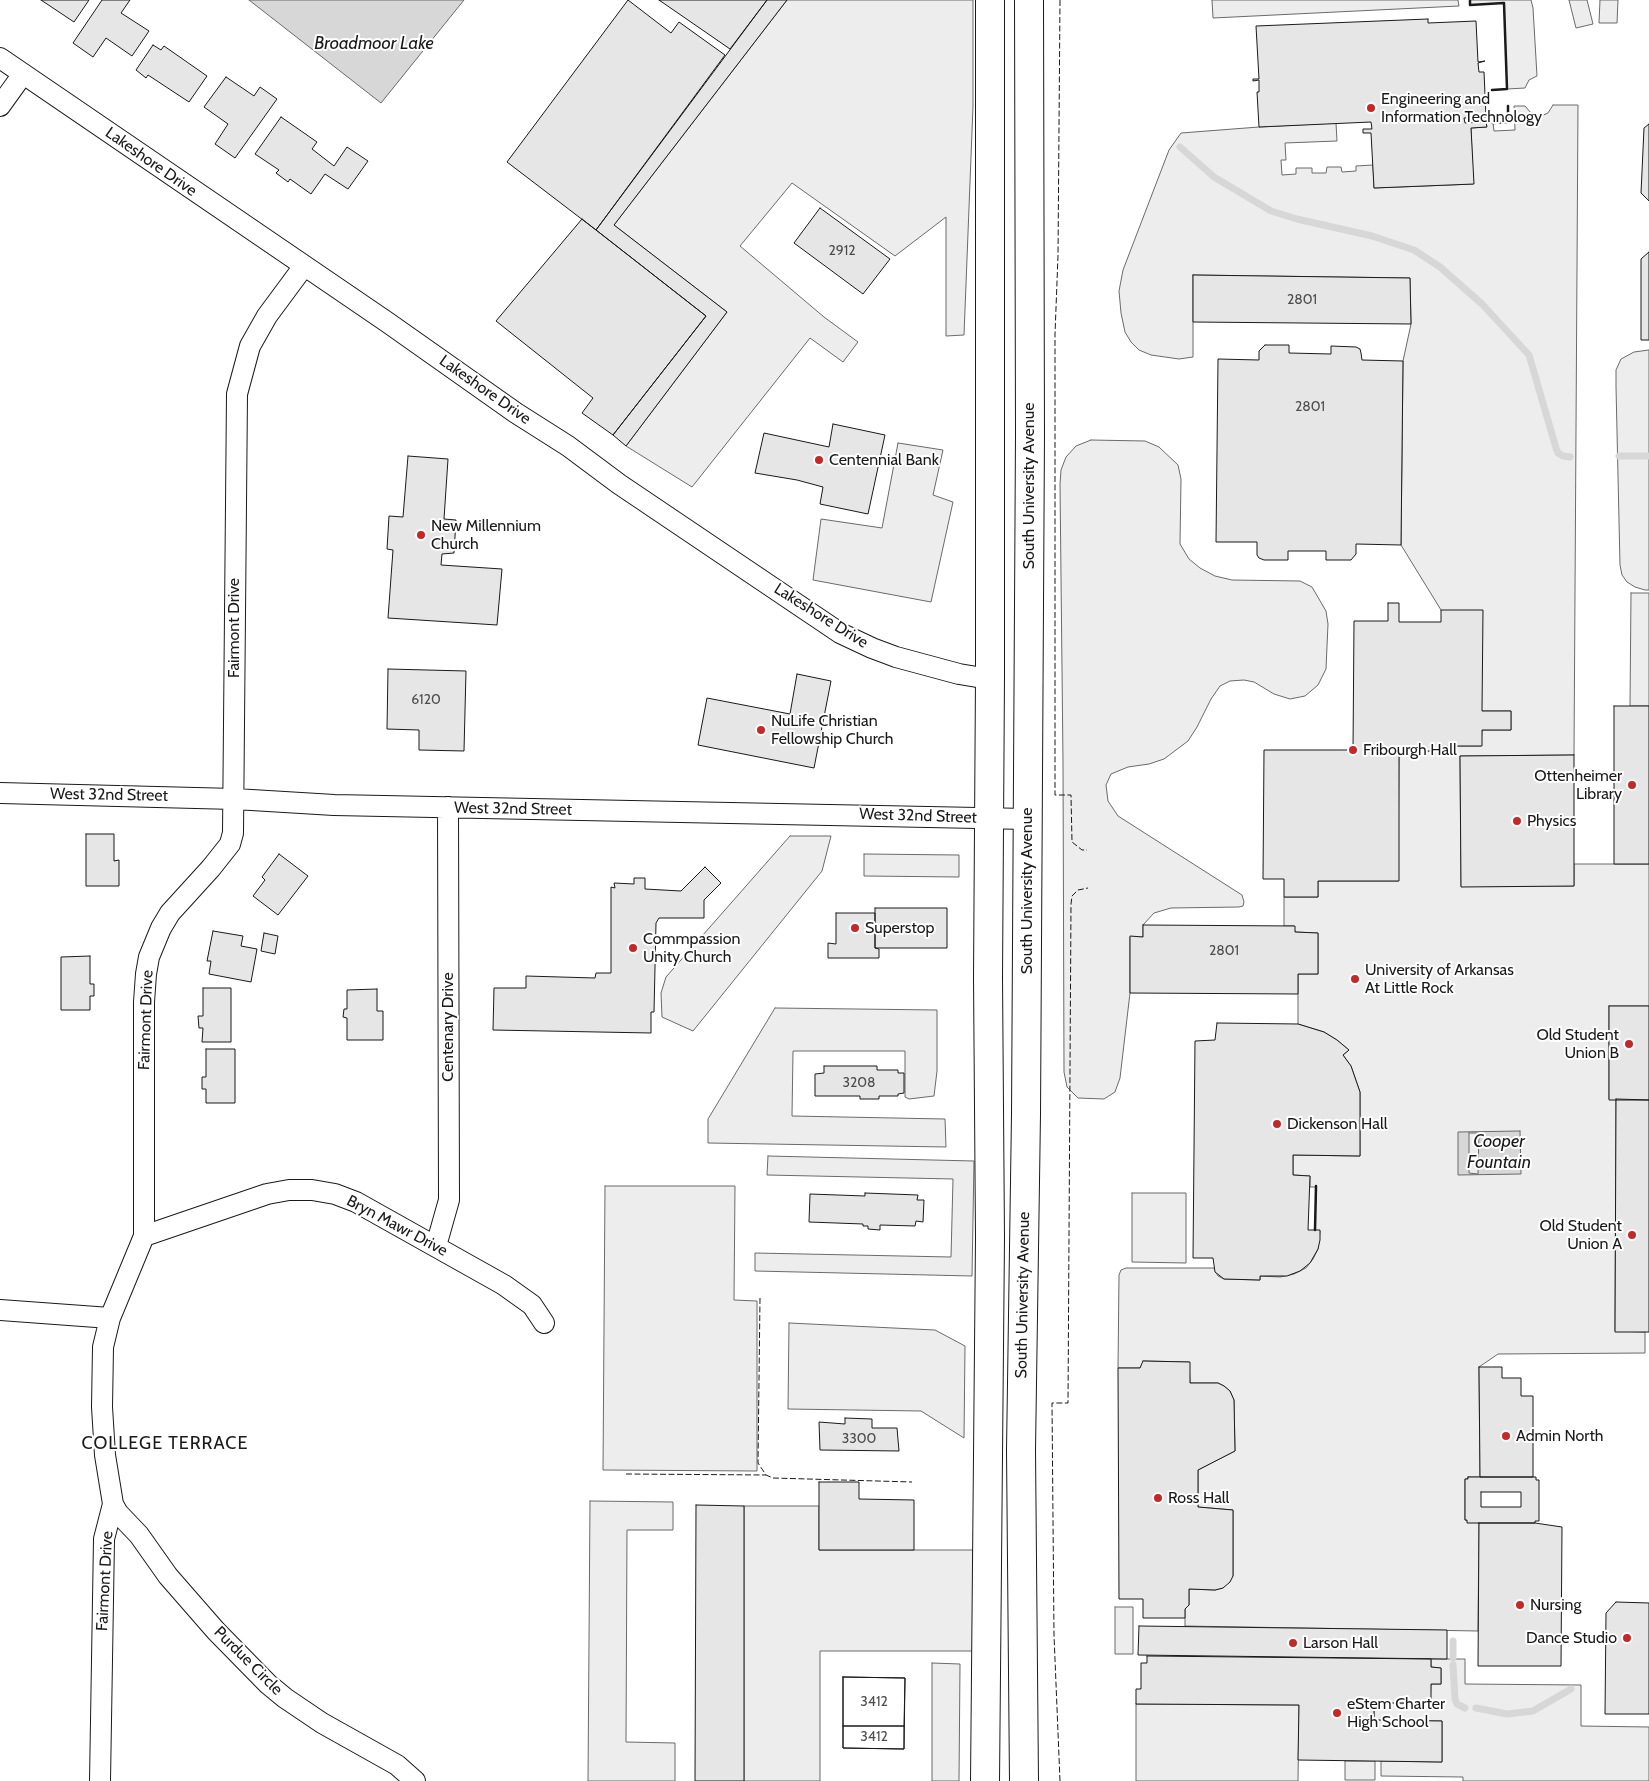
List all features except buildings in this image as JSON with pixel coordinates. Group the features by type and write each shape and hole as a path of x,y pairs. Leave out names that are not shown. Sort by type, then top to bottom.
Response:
{"main road":[{"name":"South University Avenue","path":"985,1781 990,1238 988,977 990,818 990,0"},
{"name":"South University Avenue","path":"1024,1781 1021,1441 1026,1114 1030,434 1029,0"}],"street":[{"name":"Lakeshore Drive","path":"0,58 516,413 568,446 619,484 840,633 872,648 896,656 959,674 983,678 990,677"},
{"path":"0,106 22,74"},
{"name":"Fairmont Drive","path":"100,1781 104,1539 113,1504 105,1454 102,1407 103,1347 110,1318 144,1236 144,1002 149,957 161,928 170,913 230,844 233,833 237,394 250,346 254,338 267,316 304,266"},
{"name":"West 32nd Street","path":"0,793 234,799 334,805 1027,819"},
{"name":"Centenary Drive","path":"436,1246 448,1200 448,807"},
{"name":"Bryn Mawr Drive","path":"144,1236 267,1194 289,1190 312,1190 335,1194 356,1202 504,1285 532,1305 544,1323"},
{"path":"0,1310 110,1318"},
{"name":"Purdue Circle","path":"113,1504 118,1513 139,1534 168,1576 216,1631 268,1684 285,1698 322,1722 397,1765 415,1781"}],"shaded area":[{"path":"787,0 973,0 973,106 964,335 946,336 946,217 895,256 792,183 740,246 824,317 858,342 843,362 810,338 692,487 626,446 727,312 614,225"},
{"path":"1212,0 1458,0 1459,6 1213,18"},
{"path":"1470,0 1531,0 1537,76 1529,80 1525,88 1507,89 1504,3 1470,5"},
{"path":"1569,0 1587,0 1593,24 1576,28"},
{"path":"1600,0 1618,0 1617,23 1599,23"},
{"path":"1553,105 1578,105 1574,755 1460,756 1461,886 1574,886 1574,864 1649,864 1649,1006 1609,1006 1609,1099 1616,1099 1615,1331 1645,1332 1645,1353 1498,1354 1479,1367 1480,1477 1468,1477 1468,1479 1465,1479 1465,1520 1479,1523 1478,1631 1185,1626 1185,1609 1189,1605 1189,1589 1215,1590 1223,1588 1233,1576 1233,1510 1198,1507 1198,1470 1235,1451 1234,1400 1230,1391 1218,1383 1190,1383 1189,1362 1144,1361 1140,1368 1118,1368 1119,1275 1121,1270 1126,1268 1214,1268 1218,1276 1224,1279 1260,1280 1260,1276 1280,1277 1294,1274 1306,1268 1313,1259 1318,1249 1320,1231 1315,1230 1316,1187 1310,1187 1310,1176 1293,1175 1293,1155 1360,1156 1360,1092 1351,1066 1343,1055 1349,1050 1324,1032 1298,1024 1298,974 1318,974 1318,933 1295,932 1294,926 1284,926 1284,897 1318,897 1318,881 1398,881 1399,751 1442,751 1442,746 1481,746 1482,730 1511,730 1511,711 1482,711 1441,610 1401,545 1403,361 1411,324 1410,278 1193,275 1193,357 1179,359 1151,355 1139,350 1131,342 1125,332 1121,313 1119,291 1123,270 1169,150 1181,133 1336,123 1337,141 1285,143 1286,160 1281,160 1282,175 1296,174 1296,168 1312,168 1312,173 1326,173 1327,167 1341,167 1342,172 1356,171 1356,166 1373,165 1374,188 1473,184 1471,128 1486,127 1486,122 1493,123 1494,131 1515,130 1514,106 1525,106 1531,113 1539,117 1548,113"},
{"path":"1649,350 1649,590 1645,590 1627,582 1622,575 1620,565 1616,370 1621,359 1634,352"},
{"path":"1091,440 1145,441 1159,447 1178,465 1181,479 1180,544 1189,559 1200,568 1215,576 1232,580 1300,581 1312,587 1326,611 1328,624 1326,669 1318,685 1305,696 1290,699 1274,694 1254,682 1244,680 1230,681 1220,686 1188,741 1164,759 1149,764 1128,767 1111,774 1106,785 1108,801 1118,816 1242,895 1244,902 1243,906 1239,907 1171,908 1154,913 1143,925 1143,937 1130,937 1130,993 1120,1078 1115,1092 1104,1099 1078,1098 1067,1087 1064,1072 1060,484 1061,470 1066,457 1076,446"},
{"path":"898,443 943,450 933,495 953,502 931,602 813,580 821,519 882,528"},
{"path":"1631,593 1649,593 1649,706 1630,706"},
{"path":"790,836 831,836 822,871 693,1031 662,1017 661,993 666,977"},
{"path":"864,854 959,855 959,877 864,876"},
{"path":"775,1008 937,1010 937,1071 934,1096 909,1099 905,1097 905,1051 793,1051 792,1116 945,1119 946,1147 708,1143 708,1119"},
{"path":"768,1156 974,1161 972,1276 755,1271 755,1253 951,1257 953,1179 767,1175"},
{"path":"605,1186 735,1186 734,1300 757,1301 757,1471 603,1470"},
{"path":"1132,1193 1186,1193 1186,1263 1132,1262"},
{"path":"789,1323 935,1330 965,1346 964,1438 921,1411 788,1409"},
{"path":"590,1501 673,1502 673,1530 627,1530 626,1742 675,1743 675,1781 588,1781"},
{"path":"744,1506 819,1506 819,1550 973,1550 973,1651 820,1651 820,1781 744,1781"},
{"path":"1115,1607 1133,1607 1133,1654 1115,1654"},
{"path":"1431,1659 1465,1659 1465,1684 1581,1685 1581,1726 1649,1727 1649,1781 1463,1781 1463,1777 1381,1776 1381,1761 1442,1762 1442,1721 1374,1720 1374,1703 1430,1703 1431,1684 1441,1684 1441,1668 1431,1667"},
{"path":"932,1663 960,1664 959,1781 932,1781"},
{"path":"1136,1704 1299,1705 1298,1781 1136,1781"},
{"path":"1345,1761 1375,1761 1375,1780 1345,1780"}],"water":[{"name":"Broadmoor Lake","path":"249,0 464,0 381,103"},
{"name":"Cooper Fountain","path":"1520,1131 1521,1174 1458,1175 1458,1132","holes":["1469,1133 1479,1133 1478,1174 1469,1173"]}],"waterway":[{"path":"1180,147 1214,177 1271,211 1297,219 1372,236 1414,250 1440,267 1482,304 1529,355 1558,453 1570,457"},
{"path":"1619,456 1649,456"},
{"path":"1453,1641 1453,1658"},
{"path":"1453,1665 1455,1699 1457,1704 1465,1708"},
{"path":"1476,1708 1507,1714 1533,1711 1571,1689"}],"fence":[{"path":"1060,0 1058,256 1055,334 1055,795 1071,795 1072,842 1082,850 1087,850"},
{"path":"1060,1781 1054,1635 1052,1403 1068,1403 1071,904 1072,896 1078,890 1088,888"},
{"path":"760,1298 758,1463 766,1475 773,1478 912,1482"},
{"path":"626,1474 766,1475"}],"wall":[{"path":"1470,0 1470,5 1504,3 1507,89 1492,90"},
{"path":"1493,123 1508,122 1508,106"},
{"path":"1315,1230 1316,1186"}],"place":[{"name":"Engineering and Information Technology","path":"1371,108"},
{"name":"Centennial Bank","path":"819,460"},
{"name":"New Millennium Church","path":"421,535"},
{"name":"NuLife Christian Fellowship Church","path":"761,730"},
{"name":"Fribourgh Hall","path":"1353,750"},
{"name":"Ottenheimer Library","path":"1632,785"},
{"name":"Physics","path":"1517,821"},
{"name":"Superstop","path":"855,928"},
{"name":"Commpassion Unity Church","path":"633,948"},
{"name":"University of Arkansas At Little Rock","path":"1355,979"},
{"name":"Old Student Union B","path":"1629,1044"},
{"name":"Dickenson Hall","path":"1277,1124"},
{"name":"Old Student Union A","path":"1632,1235"},
{"name":"Admin North","path":"1506,1436"},
{"name":"Ross Hall","path":"1158,1498"},
{"name":"Nursing","path":"1520,1605"},
{"name":"Dance Studio","path":"1627,1638"},
{"name":"Larson Hall","path":"1293,1643"},
{"name":"eStem Charter High School","path":"1337,1713"}],"district":[{"name":"COLLEGE TERRACE","path":"165,1444"}]}
